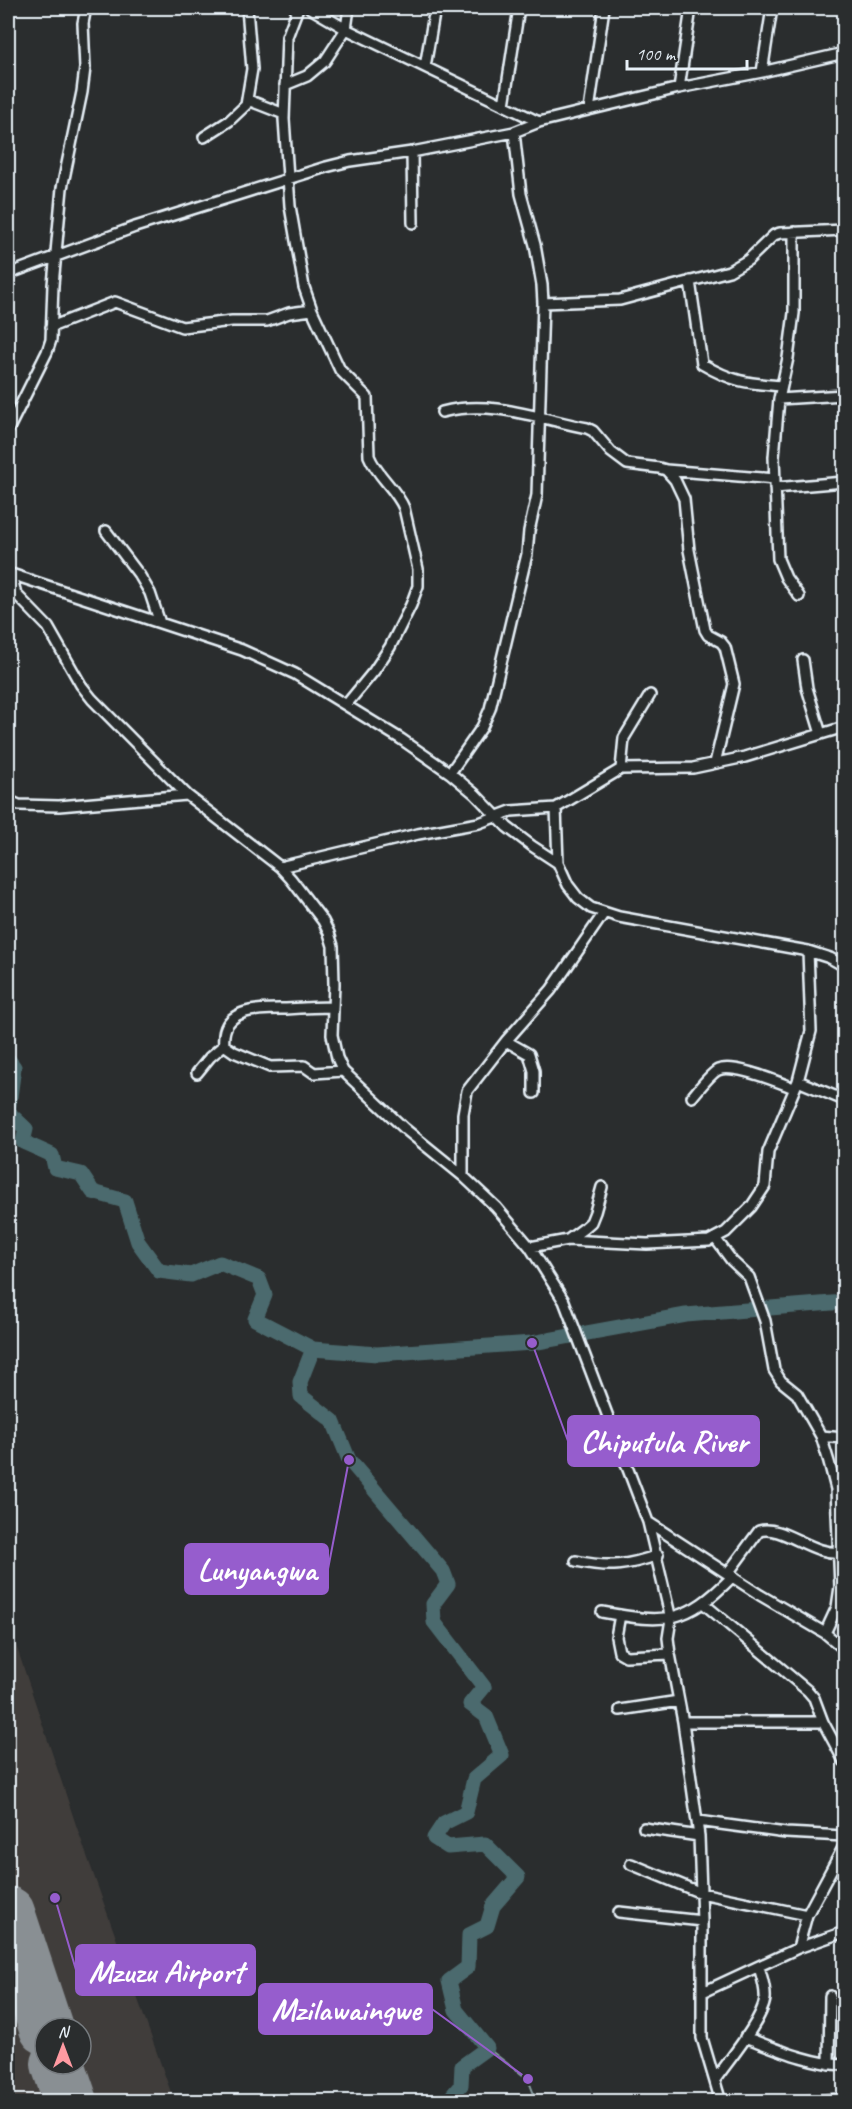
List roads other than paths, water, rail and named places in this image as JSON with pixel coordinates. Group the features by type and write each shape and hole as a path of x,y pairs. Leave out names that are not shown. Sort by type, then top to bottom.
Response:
{"street":[{"path":"8,430 51,340 56,256 65,173 82,92 84,68 82,23 86,8"},
{"path":"204,137 243,110 248,100 252,69 247,8"},
{"path":"298,8 287,37 284,114 287,179 304,287 312,310 340,370 367,397 369,456 401,501 418,569 418,586 398,631 379,664 346,705"},
{"path":"310,8 346,28 539,122"},
{"path":"285,85 307,76 325,61 346,28 349,8"},
{"path":"425,67 435,8"},
{"path":"504,105 519,8"},
{"path":"589,110 604,8"},
{"path":"680,88 691,8"},
{"path":"762,72 772,8"},
{"path":"8,274 135,227 350,161 412,152 514,132 539,122 680,88 844,53"},
{"path":"248,100 284,114"},
{"path":"450,773 482,727 490,709 527,554 529,531 537,495 542,285 535,245 523,205 514,132"},
{"path":"412,152 413,223"},
{"path":"543,303 620,300 734,268 748,260 774,236 794,232 844,230"},
{"path":"794,232 794,313 788,358 779,399 774,448 778,559 786,578 799,596"},
{"path":"690,281 702,364 720,375 739,382 781,386"},
{"path":"51,327 115,302 182,327 232,321 267,321 290,313 312,310"},
{"path":"779,399 844,395"},
{"path":"442,412 466,408 499,409 593,431 611,452 627,464 666,471 775,483 844,482"},
{"path":"666,471 675,480 684,499 691,561 705,630 708,635 725,647 733,675 733,693 724,720 715,763"},
{"path":"106,531 150,593 160,623"},
{"path":"9,573 203,636 268,661 346,705 450,773 475,794 496,817 532,846 558,862"},
{"path":"9,573 16,594 48,627 81,685 92,699 187,795 280,867 323,921 329,933 334,957 332,1035 337,1058 343,1071 405,1129 463,1176 496,1207 530,1246 564,1301 648,1522 658,1555 671,1619 668,1638 670,1654 698,1821 704,1992 702,2038 721,2102"},
{"path":"803,660 807,688 821,734"},
{"path":"621,770 624,738 650,695"},
{"path":"280,867 418,834 479,823 511,811 556,808 621,770 693,768 764,752 844,727"},
{"path":"8,800 20,805 51,807 187,795"},
{"path":"556,808 558,862 568,885 578,898 591,908 619,917 807,951 830,958 844,966"},
{"path":"463,1176 463,1114 467,1091 506,1041 551,990 604,913"},
{"path":"530,1246 568,1240 647,1244 709,1241 726,1232 751,1207 765,1186 768,1152 796,1084 811,1031 807,951"},
{"path":"333,1007 261,1009 241,1013 227,1024 223,1037 224,1045 234,1052 270,1067 304,1066 314,1072 343,1071"},
{"path":"506,1041 529,1054 534,1071 534,1093"},
{"path":"197,1073 224,1045"},
{"path":"692,1097 716,1071 725,1068 796,1084 844,1100"},
{"path":"568,1240 591,1222 602,1187"},
{"path":"715,1238 732,1261 749,1277 765,1321 774,1370 781,1381 797,1394 820,1436 836,1489 841,1553 841,1607 825,1633"},
{"path":"820,1436 844,1438"},
{"path":"834,1483 844,1482"},
{"path":"648,1522 825,1633 844,1649"},
{"path":"602,1612 649,1620 671,1619 688,1612 703,1603 730,1574 759,1531 767,1528 788,1535 806,1546 841,1553"},
{"path":"576,1561 617,1566 658,1555"},
{"path":"703,1603 804,1687 814,1698 844,1761"},
{"path":"620,1615 616,1638 619,1652 626,1656 670,1654"},
{"path":"620,1710 679,1701"},
{"path":"683,1722 824,1722"},
{"path":"698,1821 786,1833 844,1836"},
{"path":"644,1828 699,1836"},
{"path":"798,1948 807,1915 844,1846"},
{"path":"631,1864 701,1893 807,1915"},
{"path":"619,1912 702,1921"},
{"path":"704,1992 798,1948 844,1932"},
{"path":"715,2080 763,2008 765,1988 759,1967"},
{"path":"829,2064 830,1996"},
{"path":"745,2037 829,2064 844,2065"},
{"path":"786,2102 844,2099"}],"waterway":[{"path":"8,1059 14,1067 8,1112 26,1129 23,1142 52,1155 55,1168 81,1174 93,1192 125,1201 138,1242 159,1271 191,1275 220,1263 259,1279 265,1295 255,1319 313,1349 300,1382 301,1396 333,1421 349,1460 443,1571 448,1584 433,1604 434,1622 484,1687 470,1704 486,1716 502,1755 474,1779 466,1812 444,1823 434,1838 448,1847 485,1844 518,1877 493,1906 487,1926 469,1935 468,1967 449,1981 456,2010 487,2048 462,2066 461,2085 447,2102"},
{"path":"313,1349 377,1354 532,1343 686,1315 844,1302"},
{"path":"487,2048 528,2079 537,2102"}],"place":[{"name":"Chiputula River","path":"532,1343"},
{"name":"Lunyangwa","path":"349,1460"},
{"name":"Mzuzu Airport","path":"55,1898"},
{"name":"Mzilawaingwe","path":"528,2079"}]}
